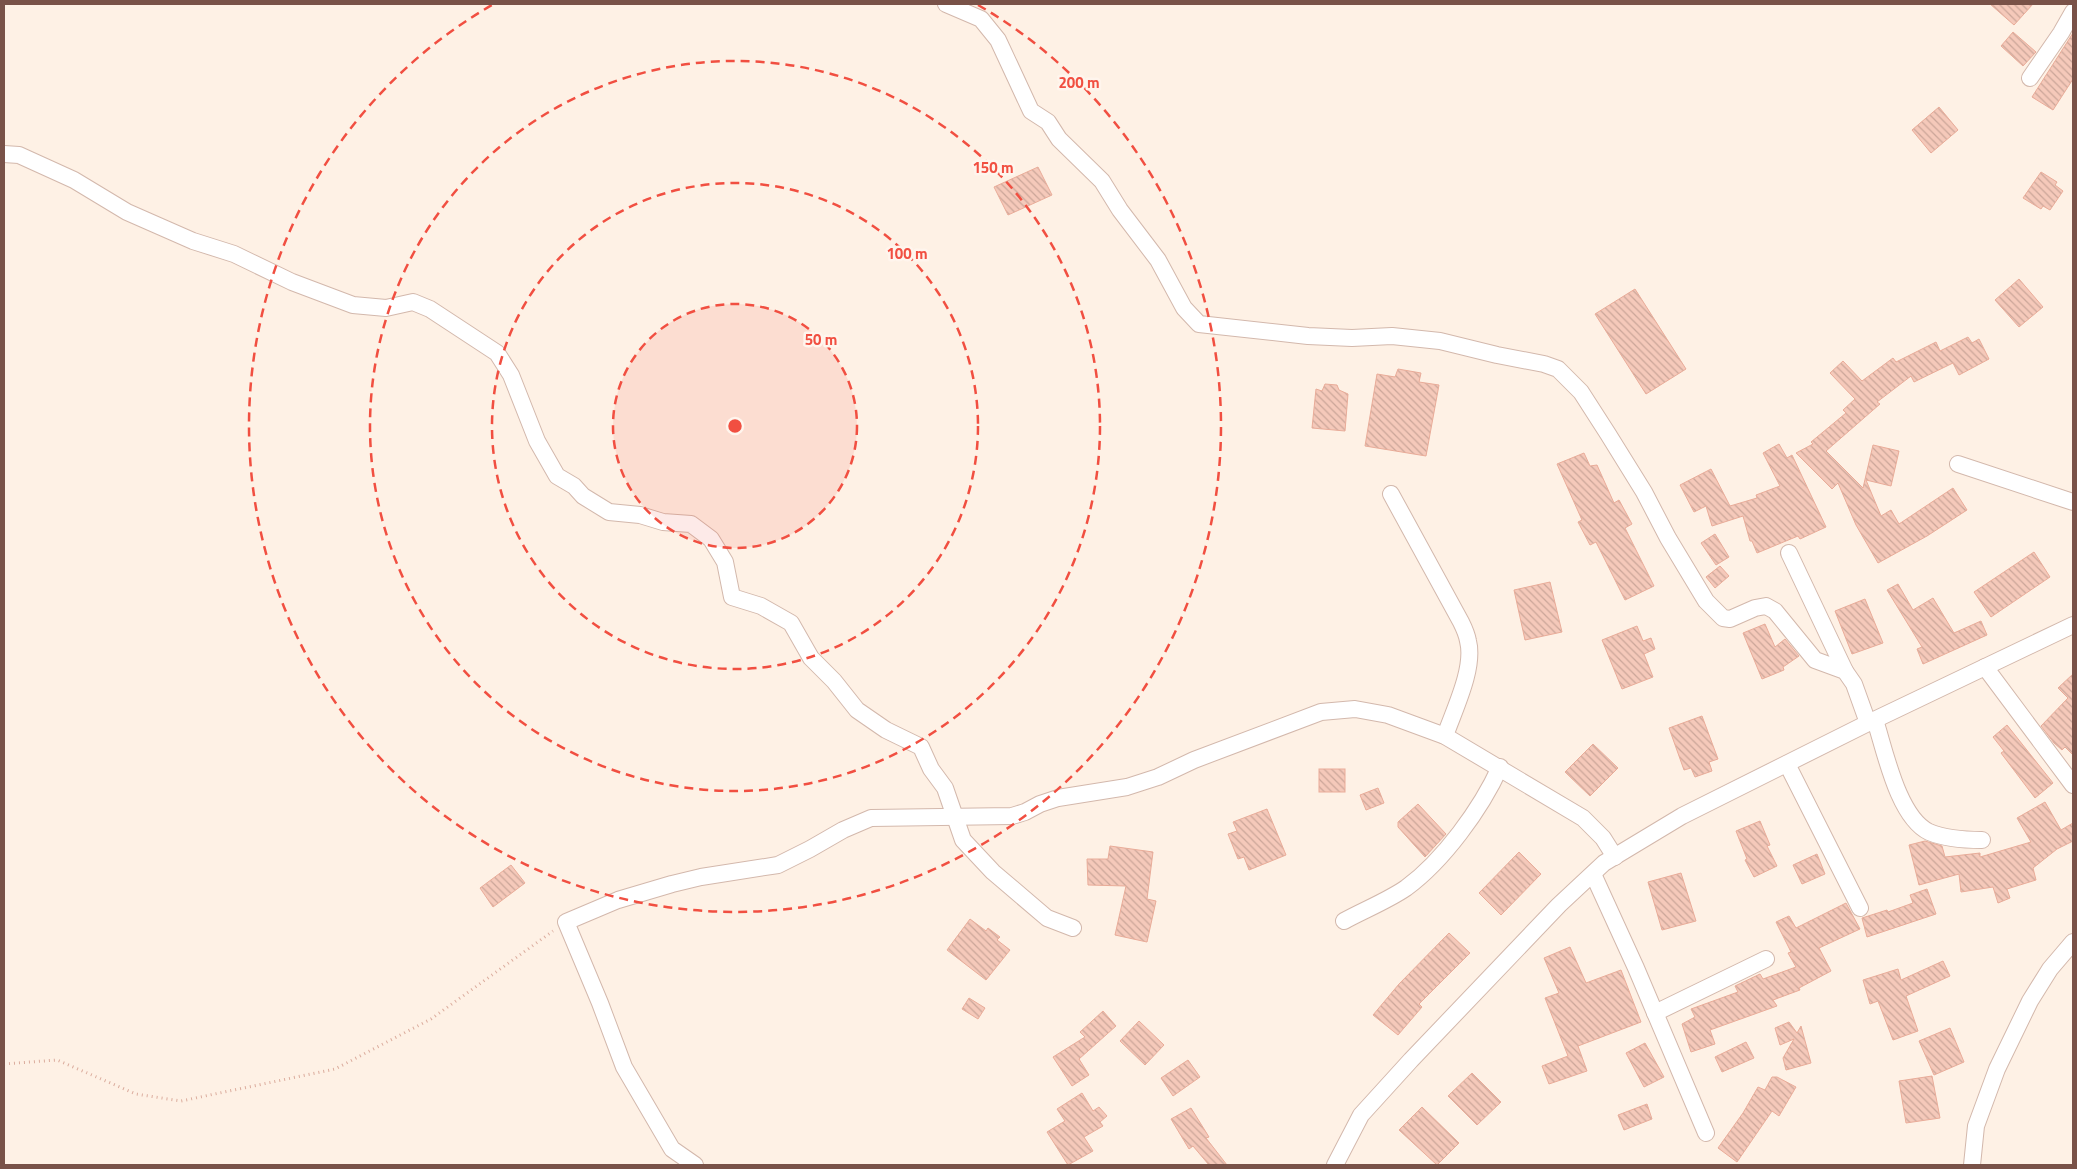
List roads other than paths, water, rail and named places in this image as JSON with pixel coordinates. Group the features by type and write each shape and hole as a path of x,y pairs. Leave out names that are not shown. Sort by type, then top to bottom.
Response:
{"street":[{"path":"946,4 963,10 981,20 998,40 1031,111 1048,122 1059,139 1102,181 1120,210 1158,260 1184,308 1199,324 1308,336 1352,338 1392,336 1440,341 1544,364 1558,369 1581,392 1644,492 1692,579 1716,612 1723,618 1730,619 1755,608 1766,606 1775,611 1815,660 1845,671"},
{"path":"2030,78 2073,12"},
{"path":"4,154 19,155 74,180 127,212 193,241 234,254 292,282 353,304 386,308 414,302 430,309 497,353 511,375 537,441 556,476 574,486 583,496 609,512 640,515 664,522 691,524 711,539 724,562 732,597 761,606 791,623 811,658 834,681 857,710 886,730 921,747 931,769 945,788 964,840 993,872 1047,918 1073,928"},
{"path":"1958,464 2073,502"},
{"path":"1391,494 1462,622 1469,642 1468,663 1464,683 1445,736"},
{"path":"1789,553 1845,671 1854,684 1901,800 1916,822 1928,831 1954,839 1982,840"},
{"path":"1335,1165 1361,1115 1411,1060 1559,906 1604,864 1682,816 1871,722 2073,625"},
{"path":"1986,667 2073,785"},
{"path":"695,1165 672,1149 624,1067 566,922 618,900 701,877 778,865 871,818 1012,816 1058,798 1127,787 1158,777 1194,760 1322,712 1355,709 1388,715 1445,736 1583,818 1603,838 1615,857"},
{"path":"1787,764 1860,908"},
{"path":"1344,921 1405,888 1438,860 1464,826 1500,768"},
{"path":"1593,874 1656,1014 1706,1133"},
{"path":"1972,1165 1976,1126 1997,1069 2030,1001 2050,969 2073,942"},
{"path":"1656,1014 1766,959"}]}
